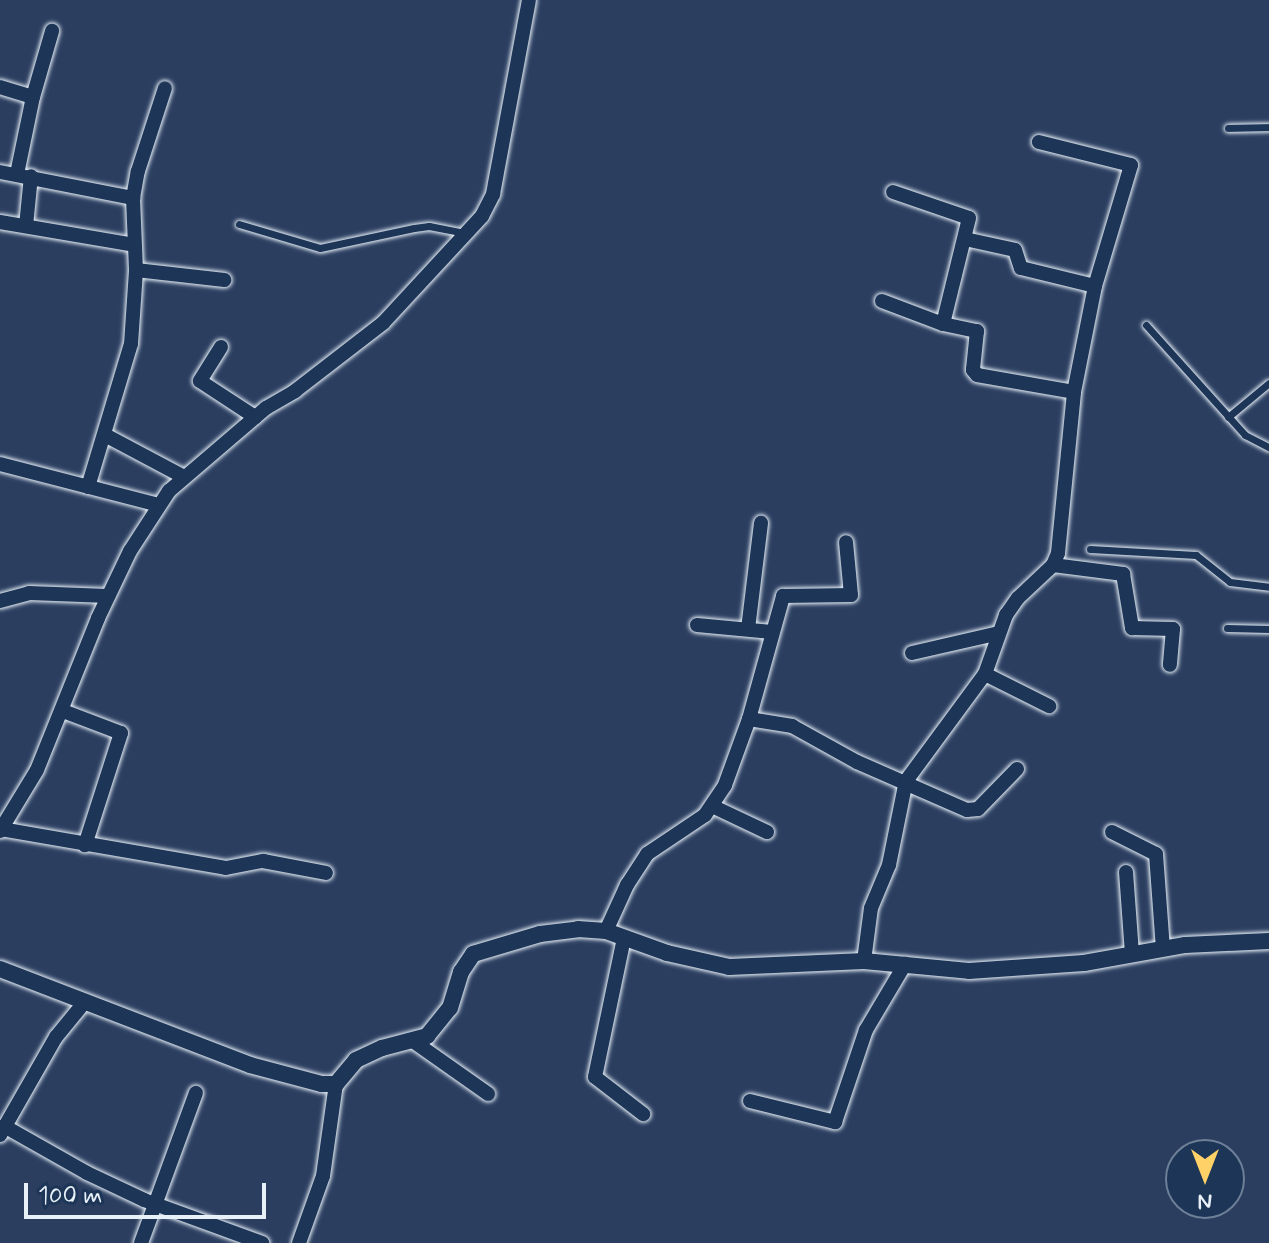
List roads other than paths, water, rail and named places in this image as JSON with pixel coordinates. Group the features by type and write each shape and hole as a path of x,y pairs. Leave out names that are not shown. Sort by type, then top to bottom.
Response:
{"street":[{"path":"326,873 263,861 226,868 1,830 37,770 108,596 130,551 159,505 184,477 255,417 295,391 383,323 482,216 493,194 529,0"},
{"path":"26,226 24,175 33,97 52,31"},
{"path":"0,87 33,97"},
{"path":"88,487 131,344 136,270 133,198 138,171 165,88"},
{"path":"864,961 871,908 889,865 906,781 985,674 999,633 1018,598 1053,565 1066,492 1074,392 1095,286 1131,165 1039,142"},
{"path":"0,172 133,198"},
{"path":"893,192 967,215 970,221 943,324"},
{"path":"0,222 134,245"},
{"path":"965,239 1015,250 1021,268 1095,286"},
{"path":"136,270 224,280"},
{"path":"882,301 943,324 979,333 973,370 977,375 1074,392"},
{"path":"221,347 200,381 255,417"},
{"path":"105,435 184,477"},
{"path":"0,464 159,505"},
{"path":"748,629 761,523"},
{"path":"606,931 627,885 647,854 712,806 725,785 749,719 783,596 851,595 846,542"},
{"path":"1053,565 1123,574 1132,628 1173,629 1170,665"},
{"path":"0,601 29,593 108,596"},
{"path":"697,625 772,632"},
{"path":"912,653 999,633"},
{"path":"985,674 1049,706"},
{"path":"63,711 121,733 85,845"},
{"path":"749,719 792,726 857,762 973,811 1017,769"},
{"path":"712,806 767,832"},
{"path":"1112,832 1156,854 1163,949"},
{"path":"1126,872 1132,954"},
{"path":"299,1243 323,1176 336,1084 356,1060 382,1048 427,1036 450,1008 461,972 473,954 540,934 578,929 606,931 667,953 729,967 864,961 969,971 1084,963 1163,949 1269,941"},
{"path":"624,938 595,1077 643,1114"},
{"path":"750,1101 835,1122 866,1030 905,964"},
{"path":"0,969 83,1004 250,1065 297,1079 336,1084"},
{"path":"83,1004 56,1037 2,1130 155,1205 262,1243"},
{"path":"413,1041 488,1094"},
{"path":"141,1243 196,1093"}],"lane":[{"path":"1228,128 1269,127"},
{"path":"239,224 320,248 429,226 466,233"},
{"path":"1146,325 1252,441 1269,447"},
{"path":"1228,417 1269,383"},
{"path":"1090,549 1190,554 1199,556 1219,576 1230,582 1269,587"},
{"path":"1227,628 1269,629"}]}
